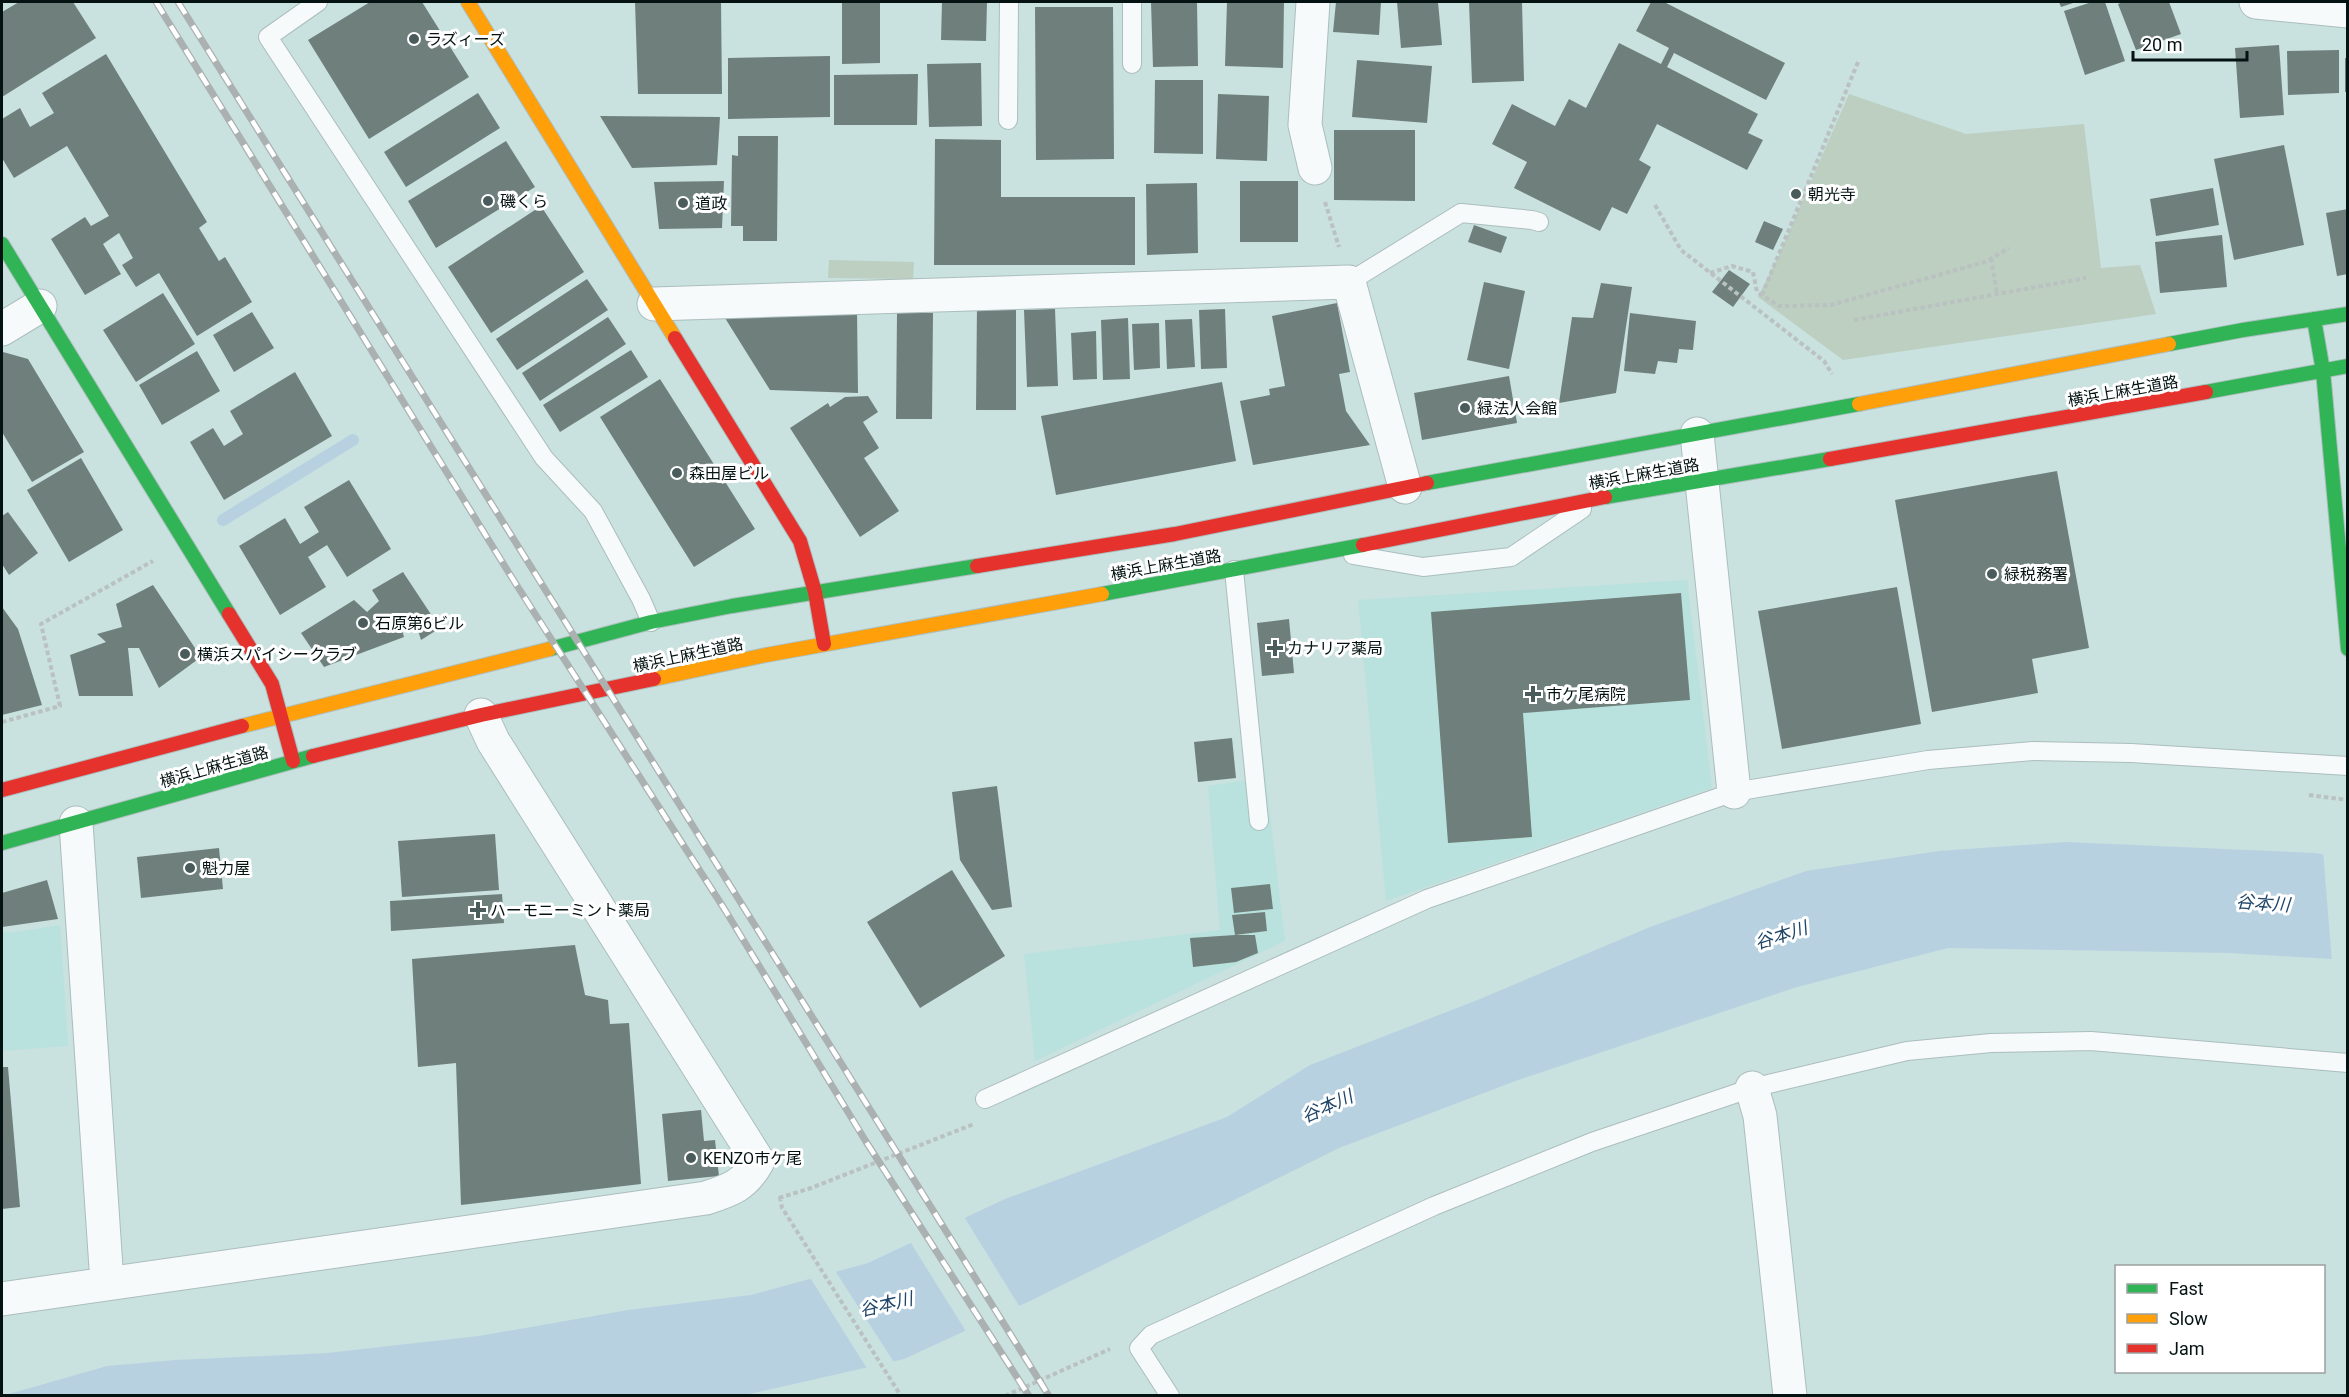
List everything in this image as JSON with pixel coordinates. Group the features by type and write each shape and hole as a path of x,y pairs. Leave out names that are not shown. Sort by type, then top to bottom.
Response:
{"main road":[{"path":"468,2 800,541 815,592 824,644"},
{"path":"2,244 272,684 293,761"},
{"name":"横浜上麻生道路","path":"2,790 651,622 815,592 1175,534 1405,487 2243,330 2348,314"},
{"path":"2314,319 2323,371 2348,649"},
{"name":"横浜上麻生道路","path":"2,843 293,761 481,715 824,644 1234,570 1596,499 2348,366"}],"street":[{"path":"1313,2 1305,125 1314,168"},
{"path":"2256,2 2348,11"},
{"path":"654,304 1349,282 1405,487"},
{"path":"2,329 40,306"},
{"path":"1697,434 1734,792"},
{"path":"2,1299 706,1198 724,1192 750,1176 758,1161 493,741 481,715"},
{"path":"76,823 107,1283"},
{"path":"1752,1088 1760,1116 1790,1395"}],"lane":[{"path":"318,2 268,37 544,458 593,510 651,622"},
{"path":"1008,120 1009,2"},
{"path":"1132,2 1132,64"},
{"path":"1349,282 1461,213 1539,222"},
{"path":"1332,551 1423,567 1511,557 1596,499"},
{"path":"1234,570 1259,821"},
{"path":"985,1099 1427,899 1734,792 1928,760 2033,751 2131,753 2348,766"},
{"path":"1170,1395 1140,1348 1151,1335 1434,1206 1592,1142 1752,1088 1907,1051 1991,1043 2091,1041 2348,1063"}],"path":[{"path":"1762,295 1858,62"},
{"path":"1314,168 1349,282"},
{"path":"1655,205 1681,250 1824,361 1835,377"},
{"path":"1710,273 1732,266 1753,272 1757,292 1779,306 1831,305 1991,258 2009,248"},
{"path":"1991,258 1996,294"},
{"path":"1854,320 2086,278"},
{"path":"2,722 60,706 40,624 159,558"},
{"path":"2316,796 2348,800"},
{"path":"902,1395 782,1208 780,1198 980,1122"},
{"path":"1005,1395 1117,1346"}],"shaded area":[{"name":"市ケ尾病院","path":"1687,580 1712,788 1386,901 1358,600"},
{"path":"1263,755 1285,941 1035,1061 1024,954 1220,930 1208,786 1247,780 1246,758"},
{"path":"60,925 68,1046 2,1051 2,932"}],"green space":[{"path":"1849,94 1966,134 2084,124 2101,268 2140,265 2156,314 1843,360 1758,297 1779,255"},
{"path":"829,260 914,262 913,279 828,278"}],"water":[{"name":"谷本川","path":"2066,842 2314,853 2347,857 2347,960 2230,953 1948,948 1797,987 1518,1080 1339,1148 1032,1300 904,1359 759,1392 737,1396 2,1396 107,1366 176,1360 327,1353 479,1336 628,1310 751,1295 868,1263 1005,1199 1227,1117 1310,1065 1480,999 1650,927 1806,871 1939,851"}],"pier":[{"path":"2323,851 2348,854 2348,963 2332,962"},
{"path":"963,1215 1021,1309 967,1333 909,1240"},
{"path":"834,1269 895,1364 868,1370 809,1276"}],"building":[{"path":"19,2 73,2 96,38 2,97 2,12"},
{"path":"370,2 422,2 469,77 369,139 308,40"},
{"path":"635,2 721,2 722,94 638,94"},
{"path":"942,2 987,2 986,41 941,40"},
{"path":"1151,2 1197,2 1198,66 1153,67"},
{"path":"1227,2 1284,2 1283,68 1225,66"},
{"path":"1336,2 1381,2 1379,35 1333,32"},
{"path":"1397,2 1438,2 1442,45 1401,48"},
{"path":"1469,2 1522,2 1524,81 1472,83"},
{"path":"1651,2 1664,2 1785,63 1766,100 1674,53 1667,67 1758,114 1748,133 1763,140 1747,170 1657,124 1639,160 1651,167 1627,214 1612,207 1600,231 1514,188 1527,162 1492,144 1512,104 1555,126 1569,99 1586,108 1619,43 1661,64 1669,48 1636,31"},
{"path":"2059,2 2076,2 2061,7"},
{"path":"2092,2 2105,2 2125,61 2085,75 2064,11"},
{"path":"2123,2 2169,2 2181,34 2136,50 2118,4"},
{"path":"842,3 880,3 880,63 842,64"},
{"path":"1035,7 1113,7 1114,159 1036,160"},
{"path":"2279,45 2284,115 2240,118 2235,48"},
{"path":"2339,50 2339,93 2288,95 2287,51"},
{"path":"106,54 207,222 199,228 219,261 225,257 252,302 197,336 159,273 136,287 122,265 133,258 119,233 103,244 121,274 85,295 51,239 85,217 91,226 109,216 67,146 14,178 2,158 2,119 20,108 30,127 54,113 42,93"},
{"path":"830,56 830,117 728,119 728,58"},
{"path":"2345,58 2348,58 2348,92 2345,92"},
{"path":"1357,60 1432,66 1427,123 1352,117"},
{"path":"981,63 982,126 929,127 927,64"},
{"path":"918,74 917,125 834,125 834,75"},
{"path":"1155,80 1203,80 1203,154 1154,153"},
{"path":"478,93 500,128 406,187 384,152"},
{"path":"1218,94 1269,96 1267,161 1216,159"},
{"path":"600,116 720,117 717,165 632,168"},
{"path":"1334,130 1415,130 1415,201 1334,200"},
{"path":"738,136 778,136 777,241 743,241 743,226 731,226 732,155 738,156"},
{"path":"935,139 1001,140 1001,197 1135,197 1135,265 934,265"},
{"path":"506,141 535,187 436,248 408,201"},
{"path":"2284,145 2304,245 2234,260 2214,159"},
{"path":"724,181 722,228 659,229 654,182"},
{"path":"1240,181 1298,181 1298,242 1240,242"},
{"path":"1197,183 1198,253 1147,255 1146,184"},
{"path":"2213,188 2219,225 2156,236 2150,199"},
{"path":"541,206 584,272 491,333 448,267"},
{"path":"2348,209 2348,274 2337,276 2326,213"},
{"path":"1764,221 1783,229 1773,250 1755,242"},
{"path":"1474,225 1507,237 1501,253 1468,242"},
{"path":"2222,235 2227,287 2160,293 2155,242"},
{"path":"1729,270 1750,284 1733,307 1712,292"},
{"path":"587,279 608,310 517,370 496,339"},
{"path":"1484,282 1525,291 1509,369 1467,360"},
{"path":"1601,283 1632,287 1616,393 1559,403 1572,317 1593,318"},
{"path":"163,293 195,344 136,382 103,330"},
{"path":"1337,303 1350,372 1339,374 1346,411 1370,445 1253,465 1240,401 1270,395 1269,389 1285,386 1272,316"},
{"path":"977,304 1016,304 1016,410 976,410"},
{"path":"1055,309 1058,386 1027,387 1024,310"},
{"path":"1225,309 1227,368 1201,369 1199,310"},
{"path":"857,311 858,393 770,390 725,318"},
{"path":"252,312 274,348 234,372 213,335"},
{"path":"897,313 933,313 932,419 896,419"},
{"path":"1630,313 1696,321 1693,350 1679,349 1677,363 1658,361 1655,374 1624,371"},
{"path":"608,317 626,344 540,401 522,373"},
{"path":"1128,318 1130,379 1103,380 1101,320"},
{"path":"1192,319 1195,367 1167,369 1165,320"},
{"path":"1159,323 1160,368 1134,370 1132,324"},
{"path":"1096,331 1097,379 1073,380 1071,333"},
{"path":"631,350 648,377 560,432 543,405"},
{"path":"197,351 220,391 162,425 139,385"},
{"path":"3,352 28,359 84,452 32,482 2,432"},
{"path":"295,372 332,436 224,500 190,442 213,428 224,446 243,434 230,411"},
{"name":"緑法人会館","path":"1509,376 1517,423 1422,440 1414,393"},
{"name":"森田屋ビル","path":"660,379 755,529 694,567 600,417"},
{"path":"1222,382 1236,461 1056,495 1041,416"},
{"path":"868,396 878,412 863,422 879,448 864,458 899,511 860,537 790,428 828,403 830,407 845,397"},
{"path":"81,458 123,530 69,562 27,490"},
{"name":"緑税務署","path":"2057,471 2089,648 2032,659 2038,693 1932,712 1895,500"},
{"path":"349,480 391,549 347,577 327,545 308,557 326,587 280,615 239,546 285,518 300,544 319,532 304,507"},
{"path":"8,512 38,553 9,575 2,564 2,516"},
{"name":"石原第6ビル","path":"403,572 440,628 421,640 414,618 401,627 404,637 324,667 301,633 354,600 367,612 379,601 372,590"},
{"path":"153,585 201,657 159,688 139,648 128,648 133,696 79,696 70,655 106,642 97,634 122,627 116,604"},
{"path":"1897,587 1921,724 1782,749 1758,611"},
{"path":"1681,593 1690,700 1523,713 1532,837 1448,843 1431,612"},
{"path":"2,607 18,629 42,705 2,715"},
{"path":"1289,619 1294,673 1262,676 1257,623"},
{"path":"1232,738 1236,778 1198,782 1194,742"},
{"path":"997,786 1012,907 992,910 960,860 952,792"},
{"path":"495,834 499,890 402,897 398,841"},
{"path":"219,848 223,889 141,898 137,857"},
{"path":"952,870 1005,956 920,1008 867,922"},
{"path":"47,880 58,919 2,927 2,893"},
{"path":"1270,884 1273,909 1234,913 1231,888"},
{"path":"502,894 504,923 391,931 390,901"},
{"path":"1265,912 1267,931 1235,935 1232,915"},
{"path":"1255,935 1258,953 1236,962 1193,967 1190,938"},
{"path":"575,945 585,995 608,1000 610,1024 629,1023 641,1184 461,1205 456,1063 418,1067 412,959"},
{"path":"2,1067 8,1067 20,1207 2,1209"},
{"name":"KENZO市ケ尾","path":"701,1110 704,1141 715,1140 719,1176 668,1181 662,1114"}],"waterway":[{"path":"223,520 353,440"}],"railway":[{"path":"156,2 514,581 725,910 865,1140 1029,1396"},
{"path":"178,2 1049,1396"}],"traffic: fast":[{"path":"2,244 229,614"},
{"path":"2169,344 2348,314"},
{"path":"2314,319 2323,371 2348,649"},
{"path":"2206,392 2348,366"},
{"path":"1427,483 1859,404"},
{"path":"1605,497 1830,459"},
{"path":"1102,594 1363,545"},
{"path":"550,649 651,622 732,606 977,566"},
{"path":"2,843 313,756"}],"traffic: slow":[{"path":"468,2 675,338"},
{"path":"1859,404 2169,344"},
{"path":"654,679 766,655 1102,594"},
{"path":"242,726 550,649"}],"traffic: jam":[{"path":"675,338 800,541 815,592 824,644"},
{"path":"1830,459 2206,392"},
{"path":"977,566 1175,534 1427,483"},
{"path":"1363,545 1605,497"},
{"path":"229,614 272,684 293,761"},
{"path":"313,756 481,715 654,679"},
{"path":"2,790 242,726"}],"place":[{"name":"ラズィーズ","path":"414,39"},
{"name":"朝光寺","path":"1796,194"},
{"name":"磯くら","path":"488,201"},
{"name":"道政","path":"683,203"},
{"name":"緑法人会館","path":"1465,408"},
{"name":"森田屋ビル","path":"677,473"},
{"name":"緑税務署","path":"1992,574"},
{"name":"石原第6ビル","path":"363,623"},
{"name":"カナリア薬局","path":"1275,648"},
{"name":"横浜スパイシークラブ","path":"185,654"},
{"name":"市ケ尾病院","path":"1533,694"},
{"name":"魁力屋","path":"190,868"},
{"name":"ハーモニーミント薬局","path":"478,910"},
{"name":"KENZO市ケ尾","path":"691,1158"}]}
